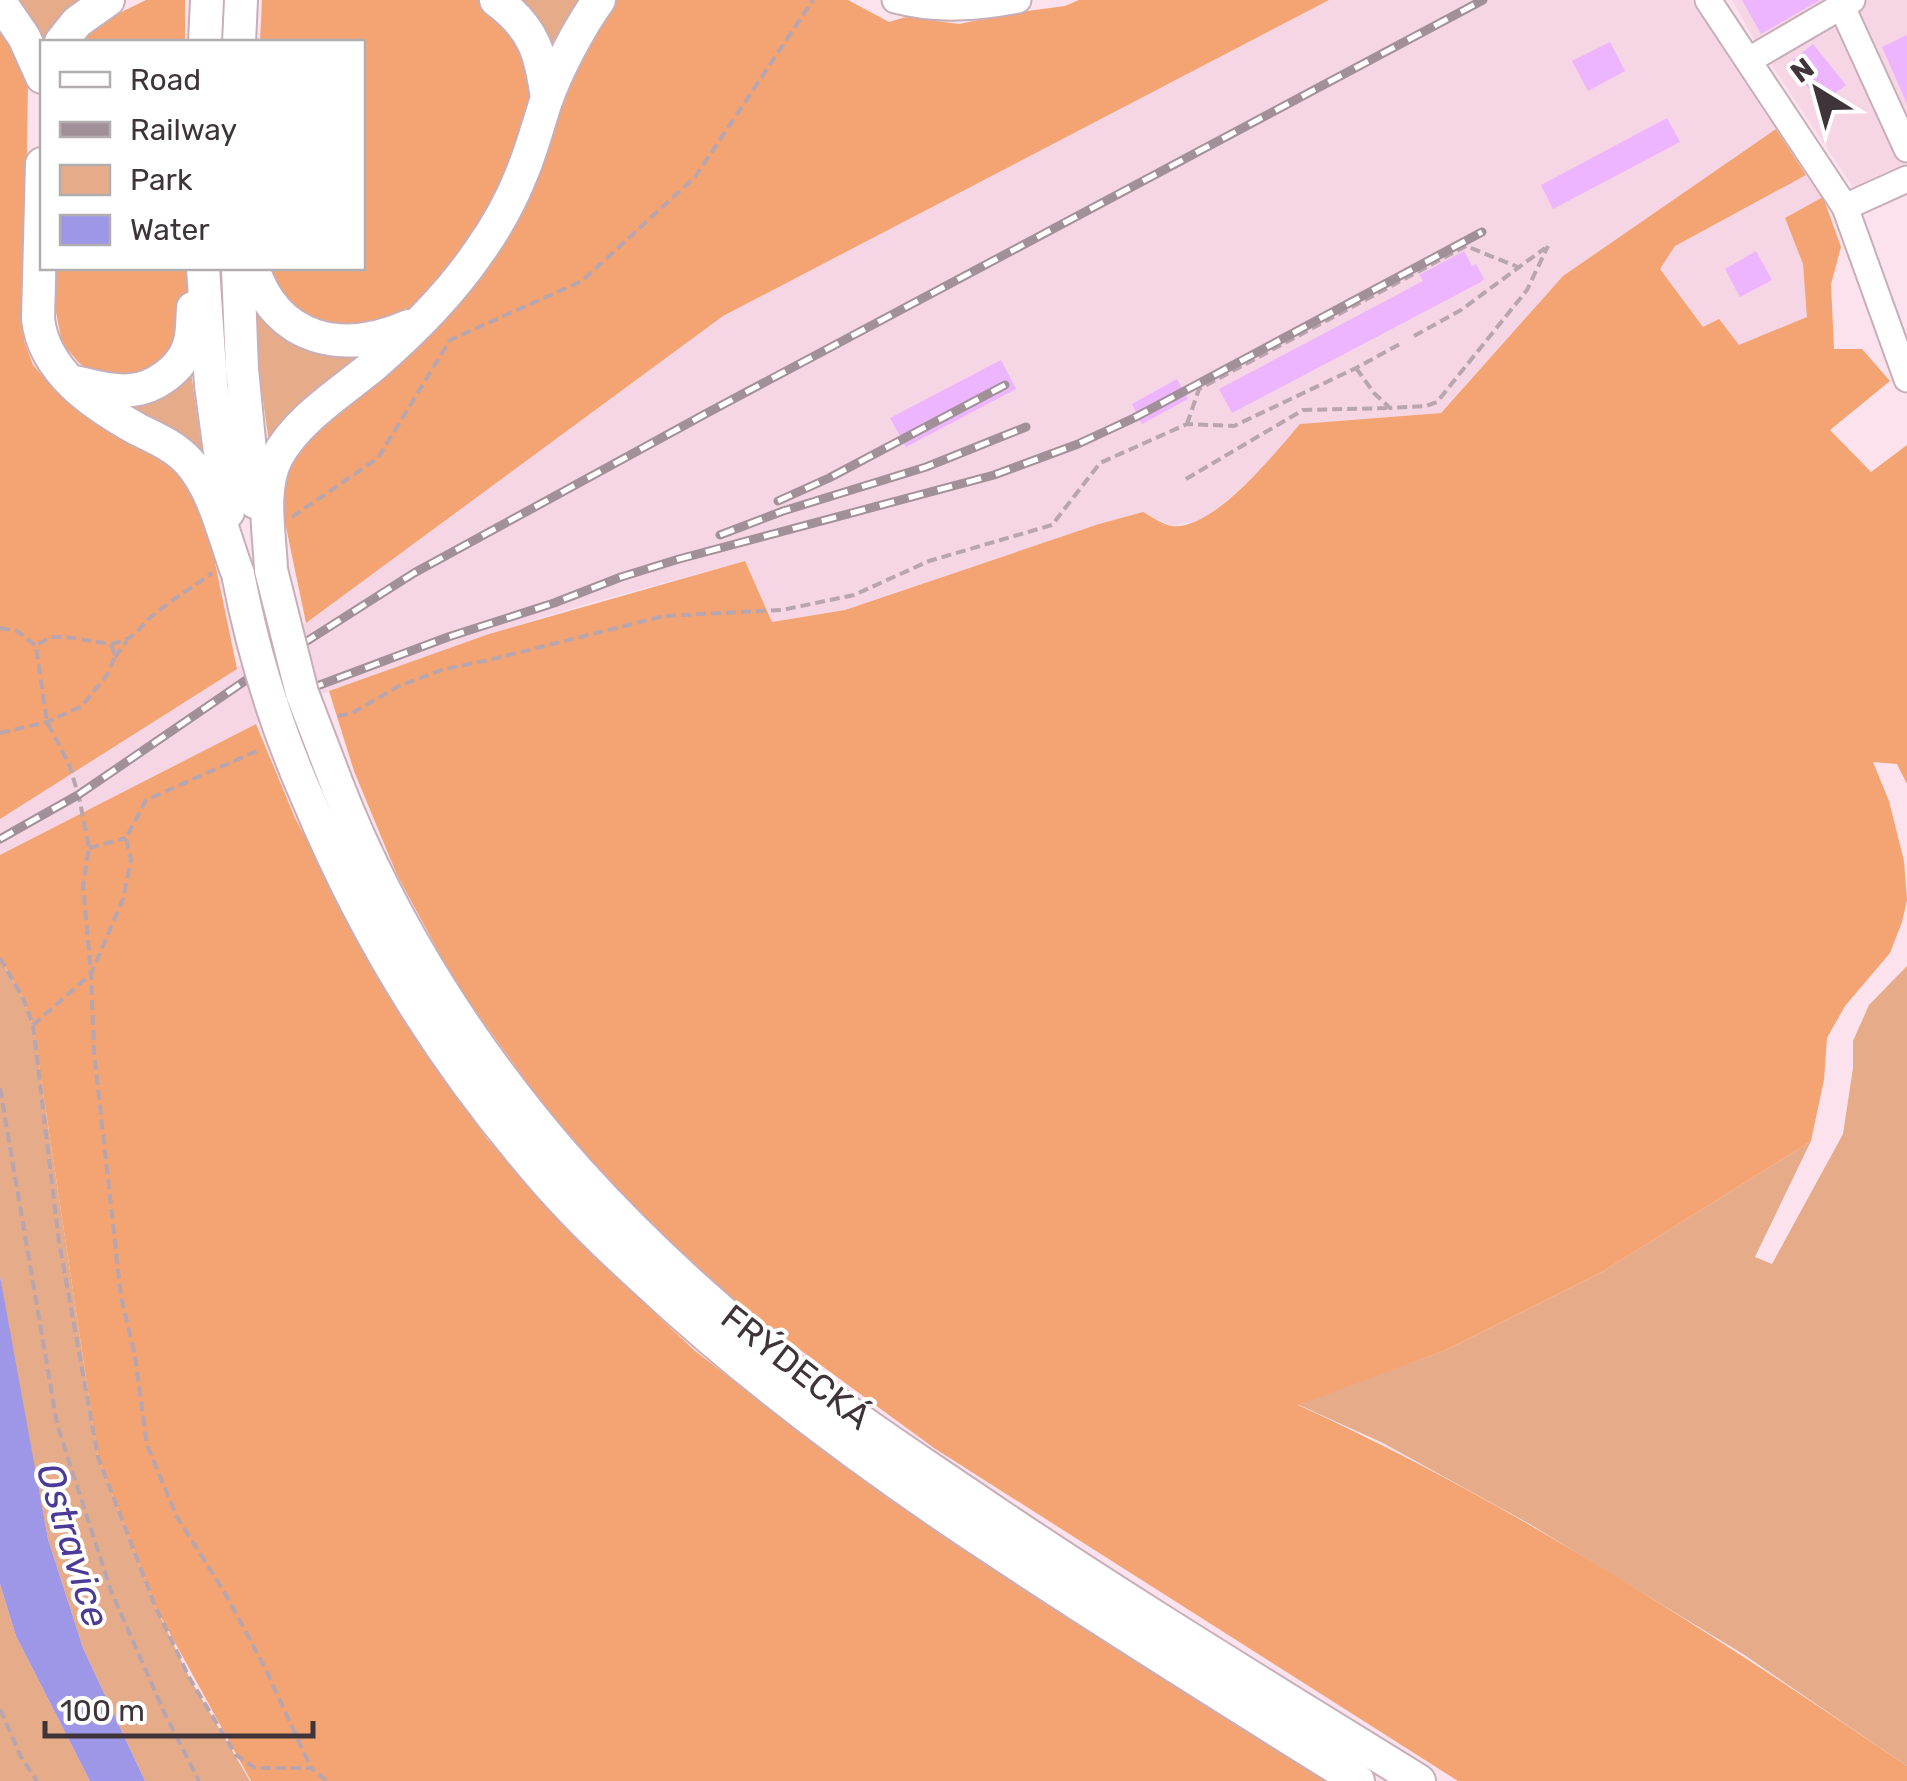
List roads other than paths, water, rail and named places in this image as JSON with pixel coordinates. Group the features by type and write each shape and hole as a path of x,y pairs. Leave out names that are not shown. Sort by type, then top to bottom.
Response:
{"main road":[{"path":"63,40 77,22 108,0"},
{"path":"205,40 207,0"},
{"path":"240,40 241,0"},
{"path":"496,0 523,24 536,46 546,99"},
{"path":"248,563 274,464 282,449 310,418 425,315 470,265 504,211 530,153 546,99 579,31 599,0"},
{"path":"0,2 24,37 40,72"},
{"path":"40,270 40,338 50,358 105,410 169,446 190,463 282,620 323,793"},
{"path":"201,270 221,467 248,563"},
{"path":"71,381 133,390 172,372 189,346 201,270"},
{"path":"238,270 242,369 256,510 248,563"},
{"path":"254,270 264,294 280,315 298,328 326,339 349,342 375,338 402,329 425,315"},
{"name":"FRÝDECKÁ","path":"323,793 332,856 408,997 502,1129 534,1168 626,1263 716,1346 902,1489 1111,1627 1358,1781"},
{"name":"FRÝDECKÁ","path":"323,793 386,892 456,1015 574,1167 682,1274 817,1389 936,1472 1129,1601 1419,1781"}],"street":[{"path":"896,0 947,8 1018,0"},
{"path":"1708,0 1845,207 1907,379"},
{"path":"1749,60 1847,4 1907,149"},
{"path":"1845,207 1907,178"}],"water":[{"path":"0,1276 48,1539 83,1648 145,1781 90,1781 16,1636 0,1584"}],"railway":[{"path":"0,839 78,795 252,676 414,573 1483,0"},
{"path":"309,689 621,577 994,475 1078,444 1482,232"},
{"path":"778,501 1005,385"},
{"path":"720,535 783,511 926,467 1026,427"}],"water label":[{"name":"Ostravice","path":"73,1545"}]}
